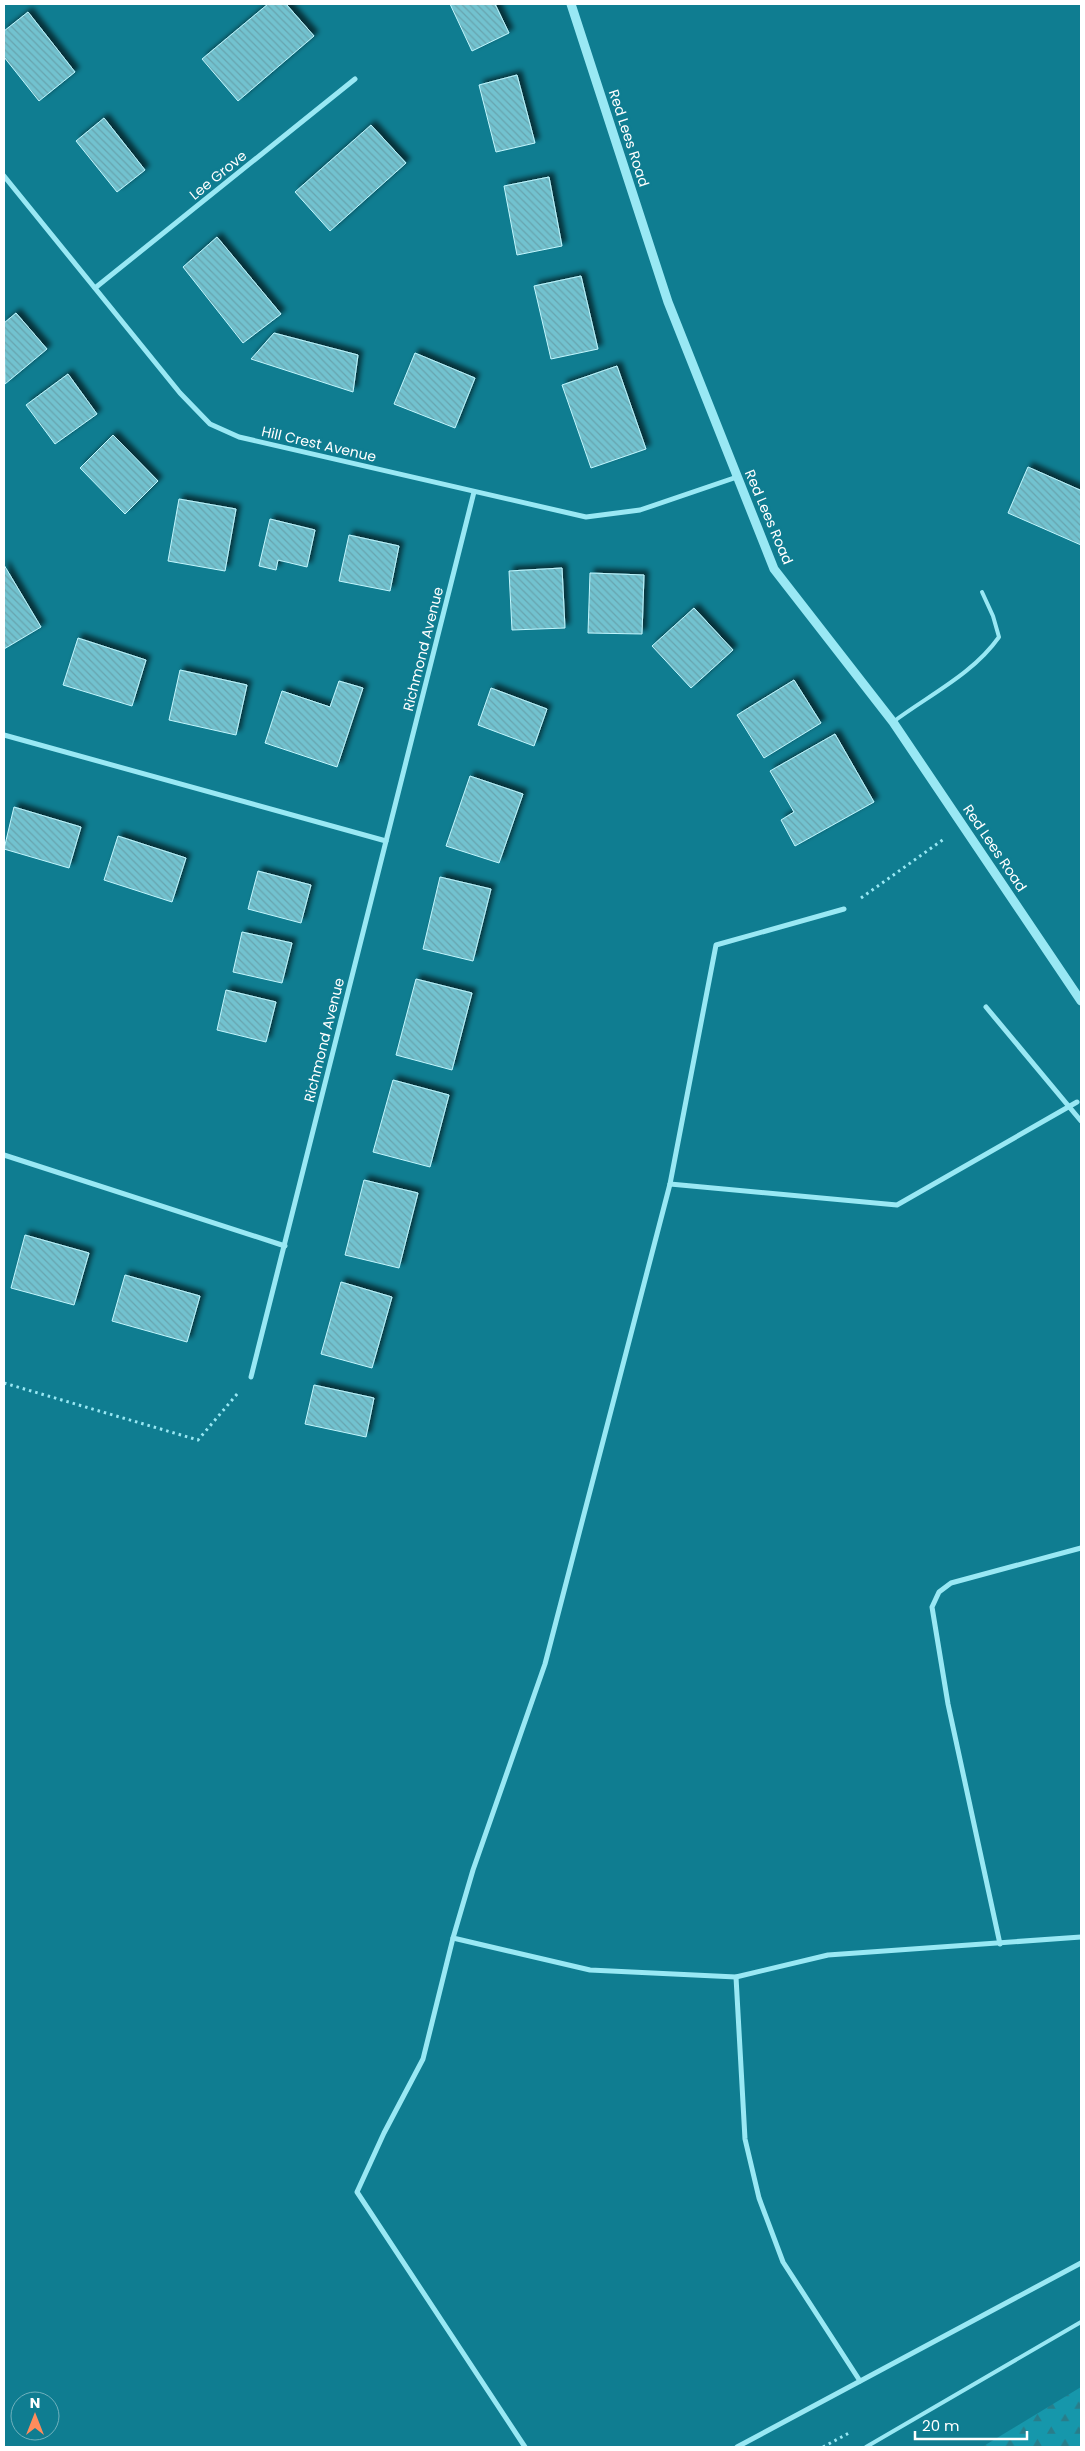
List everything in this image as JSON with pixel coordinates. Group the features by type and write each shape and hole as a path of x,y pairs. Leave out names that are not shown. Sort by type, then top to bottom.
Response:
{"street":[{"name":"Red Lees Road","path":"571,4 668,302 774,569 893,722 1081,1001"},
{"name":"Lee Grove","path":"95,288 355,79"},
{"name":"Hill Crest Avenue","path":"4,176 180,393 210,424 239,437 586,517 640,510 737,477"},
{"name":"Richmond Avenue","path":"251,1377 474,492"},
{"path":"4,735 386,840"},
{"path":"526,2447 357,2192 384,2133 423,2059 453,1938 480,1852 545,1664 670,1184 716,945 844,909"},
{"path":"986,1006 1081,1122"},
{"path":"670,1184 898,1205 1077,1102"},
{"path":"4,1155 285,1246"},
{"path":"1000,1944 948,1704 932,1607 939,1592 950,1583 1081,1548"},
{"path":"453,1938 590,1970 736,1977 828,1955 1081,1937"},
{"path":"736,1977 745,2139 759,2198 783,2262 860,2381"},
{"path":"737,2447 1081,2263"}],"lane":[{"path":"893,722 960,676 988,653 999,637 993,616 982,592"},
{"path":"866,2447 1081,2322"}],"path":[{"path":"844,909 963,826"},
{"path":"4,1383 198,1440 251,1377"}],"green space":[{"path":"1081,2387 1081,2447 982,2447"}],"building":[{"path":"268,4 286,4 314,36 238,101 202,59"},
{"path":"450,4 495,4 509,33 472,51"},
{"path":"28,12 75,72 39,101 4,57 4,31"},
{"path":"517,75 535,143 496,152 479,85"},
{"path":"104,118 145,170 117,192 76,141"},
{"path":"371,125 406,163 330,231 295,192"},
{"path":"549,177 562,246 517,255 504,186"},
{"path":"217,237 281,314 243,343 183,267"},
{"path":"581,276 598,349 551,359 534,286"},
{"path":"16,313 47,349 5,384 4,323"},
{"path":"274,333 358,355 353,392 251,359"},
{"path":"415,353 475,378 455,428 394,404"},
{"path":"617,366 646,449 591,468 562,385"},
{"path":"68,374 97,414 55,444 26,405"},
{"path":"113,435 158,481 125,514 80,468"},
{"path":"1028,467 1080,490 1081,488 1081,545 1008,513"},
{"path":"179,499 236,509 225,571 168,561"},
{"path":"270,519 315,530 307,567 278,560 276,570 259,566"},
{"path":"349,535 399,546 390,591 339,581"},
{"path":"4,565 41,627 4,649"},
{"path":"562,568 565,628 512,630 509,571"},
{"path":"590,573 644,575 642,634 588,633"},
{"path":"694,608 733,650 691,688 652,646"},
{"path":"78,638 146,660 132,706 63,685"},
{"path":"180,670 247,685 236,735 169,720"},
{"path":"794,680 821,723 764,758 737,715"},
{"path":"339,681 363,688 337,767 265,743 282,691 330,707"},
{"path":"491,688 547,709 534,746 478,725"},
{"path":"835,734 874,802 795,846 781,820 794,812 770,771"},
{"path":"470,776 523,794 499,863 446,846"},
{"path":"14,807 81,827 69,868 4,849"},
{"path":"118,836 186,858 172,902 104,880"},
{"path":"258,871 311,885 301,923 248,909"},
{"path":"440,877 491,889 473,961 423,949"},
{"path":"242,932 292,943 282,983 233,972"},
{"path":"416,979 472,993 452,1070 396,1055"},
{"path":"226,990 276,1002 266,1042 217,1030"},
{"path":"393,1080 449,1095 430,1167 373,1152"},
{"path":"364,1180 418,1193 399,1268 345,1255"},
{"path":"25,1235 89,1253 74,1305 11,1288"},
{"path":"125,1275 200,1296 187,1342 112,1321"},
{"path":"341,1282 392,1297 372,1368 321,1354"},
{"path":"314,1385 374,1398 366,1437 305,1424"}]}
